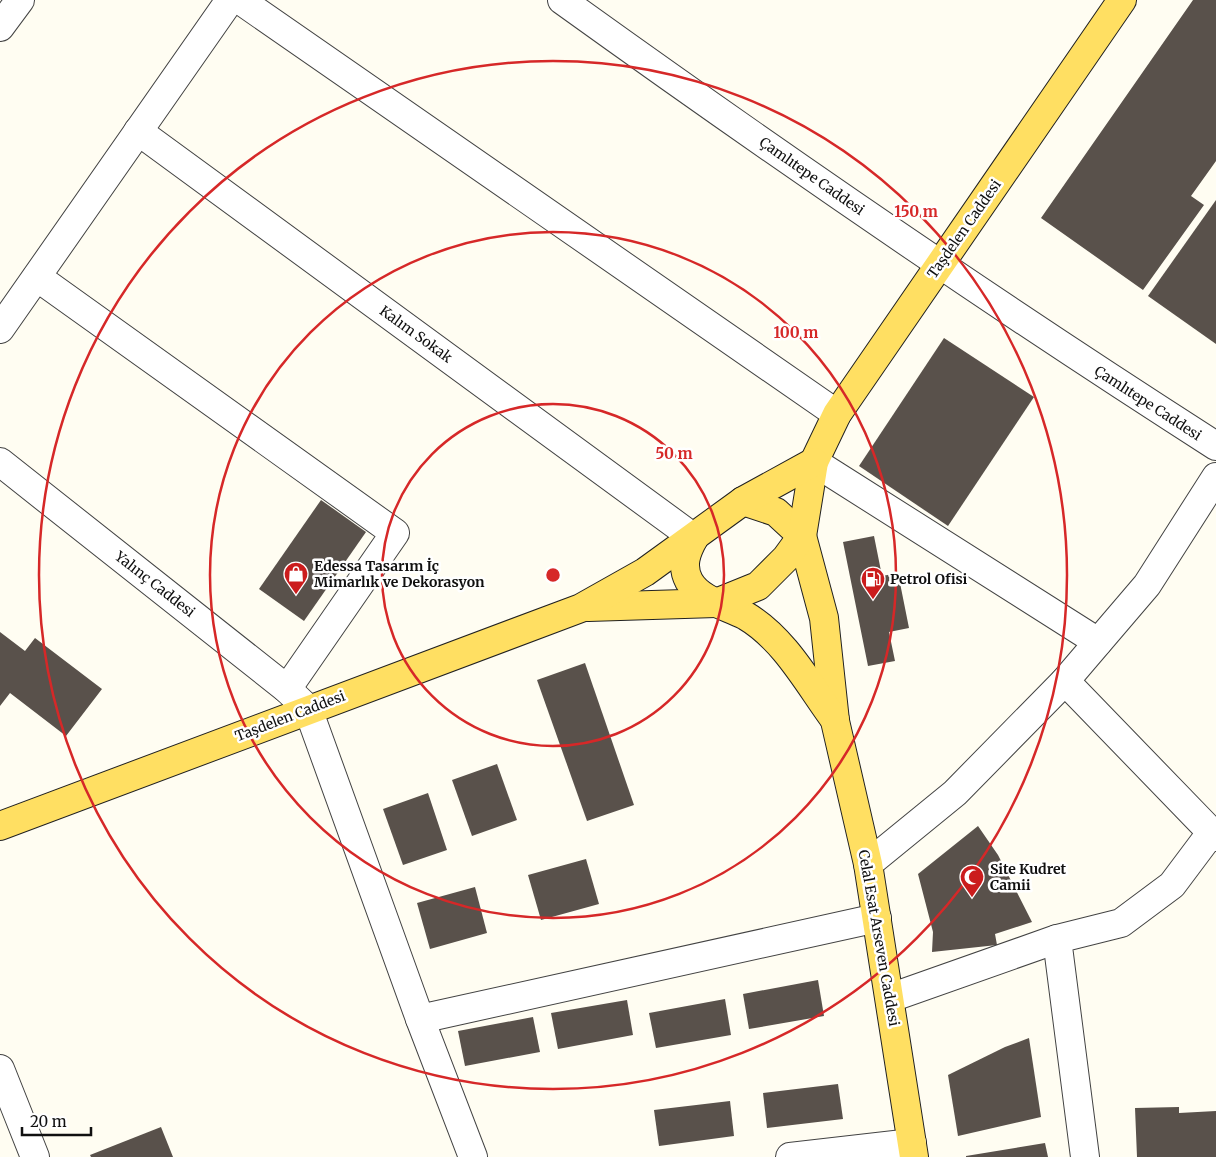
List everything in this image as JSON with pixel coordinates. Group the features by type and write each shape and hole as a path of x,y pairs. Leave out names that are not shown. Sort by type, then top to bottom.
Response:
{"main road":[{"name":"Taşdelen Caddesi","path":"802,536 814,462 838,414 1122,0"},
{"path":"581,608 645,572 743,501 814,462"},
{"path":"581,608 716,603 758,586 786,558 802,536 776,512 743,501"},
{"name":"Celal Esat Arseven Caddesi","path":"802,536 824,618 835,721 868,864 913,1150"},
{"path":"694,538 687,551 684,569 689,582 716,603 746,616 774,636 835,721"},
{"name":"Taşdelen Caddesi","path":"0,826 581,608"}],"street":[{"path":"0,27 20,0"},
{"path":"0,329 230,0"},
{"path":"240,0 838,414"},
{"name":"Çamlıtepe Caddesi","path":"562,0 694,96 940,264 1078,358 1216,446"},
{"name":"Kalım Sokak","path":"138,131 694,538"},
{"path":"36,277 395,534 287,689"},
{"name":"Yalınç Caddesi","path":"0,462 287,689 308,709"},
{"path":"814,462 1098,642"},
{"path":"868,864 956,793 1065,681 1147,585 1216,477"},
{"path":"890,998 1057,939 1121,923 1172,886 1214,835 1065,681"},
{"path":"308,709 420,1019 473,1157"},
{"path":"420,1019 877,918"},
{"path":"1057,939 1085,1157"},
{"path":"0,1070 8,1116 35,1157"},
{"path":"790,1157 913,1150"}],"building":[{"path":"1193,0 1216,0 1216,161 1191,196 1204,205 1143,290 1041,218"},
{"path":"1216,200 1216,344 1148,296"},
{"path":"944,338 1034,397 948,526 859,466"},
{"path":"321,500 366,532 304,621 259,589"},
{"path":"874,536 882,576 898,573 909,628 889,632 895,661 868,666 843,542"},
{"path":"0,632 25,651 35,638 102,689 66,736 10,693 0,706"},
{"path":"585,663 634,805 587,821 537,680"},
{"path":"497,764 517,820 472,836 452,780"},
{"path":"428,793 447,850 403,865 383,809"},
{"name":"Site Kudret Camii","path":"978,826 998,855 1032,922 995,934 997,945 932,952 933,932 918,874"},
{"path":"586,859 599,904 541,920 528,875"},
{"path":"475,887 487,933 430,949 417,903"},
{"path":"818,980 824,1016 749,1029 743,994"},
{"path":"725,999 731,1035 656,1048 649,1013"},
{"path":"627,1000 633,1035 558,1049 551,1013"},
{"path":"533,1017 540,1052 465,1066 458,1031"},
{"path":"1029,1038 1041,1117 958,1136 948,1075 1005,1047"},
{"path":"838,1084 843,1119 767,1128 763,1093"},
{"path":"730,1101 734,1136 659,1146 654,1110"},
{"path":"1179,1107 1179,1113 1216,1111 1216,1157 1137,1157 1135,1108"},
{"path":"161,1127 173,1157 91,1157 90,1155"},
{"path":"1045,1143 1048,1157 966,1157 966,1156"}],"place":[{"name":"Edessa Tasarım İç Mimarlık ve Dekorasyon","path":"296,595"},
{"name":"Petrol Ofisi","path":"873,600"},
{"name":"Site Kudret Camii","path":"972,898"}]}
